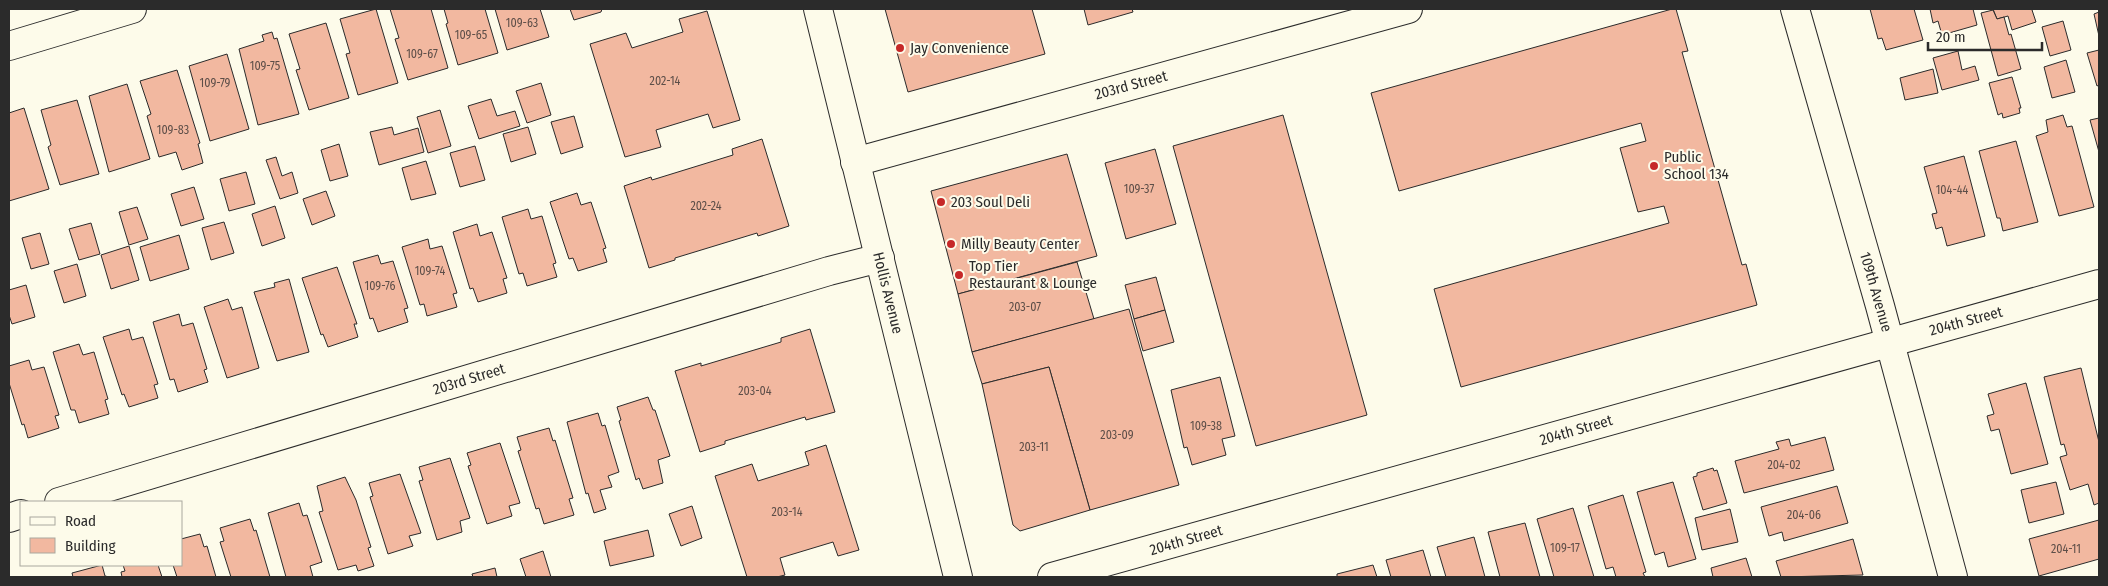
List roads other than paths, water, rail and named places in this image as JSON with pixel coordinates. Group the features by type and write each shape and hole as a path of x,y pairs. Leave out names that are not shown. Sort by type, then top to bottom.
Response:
{"street":[{"path":"9,46 132,9"},
{"name":"Hollis Avenue","path":"818,9 958,577"},
{"name":"203rd Street","path":"855,162 1408,9"},
{"name":"109th Avenue","path":"1795,9 1890,342 1953,577"},
{"name":"203rd Street","path":"63,501 829,271 880,258"},
{"name":"204th Street","path":"1052,577 2099,284"}],"place":[{"name":"Jay Convenience","path":"900,48"},
{"name":"Public School 134","path":"1654,166"},
{"name":"203 Soul Deli","path":"941,202"},
{"name":"Milly Beauty Center","path":"951,244"},
{"name":"Top Tier Restaurant & Lounge","path":"959,275"}]}
